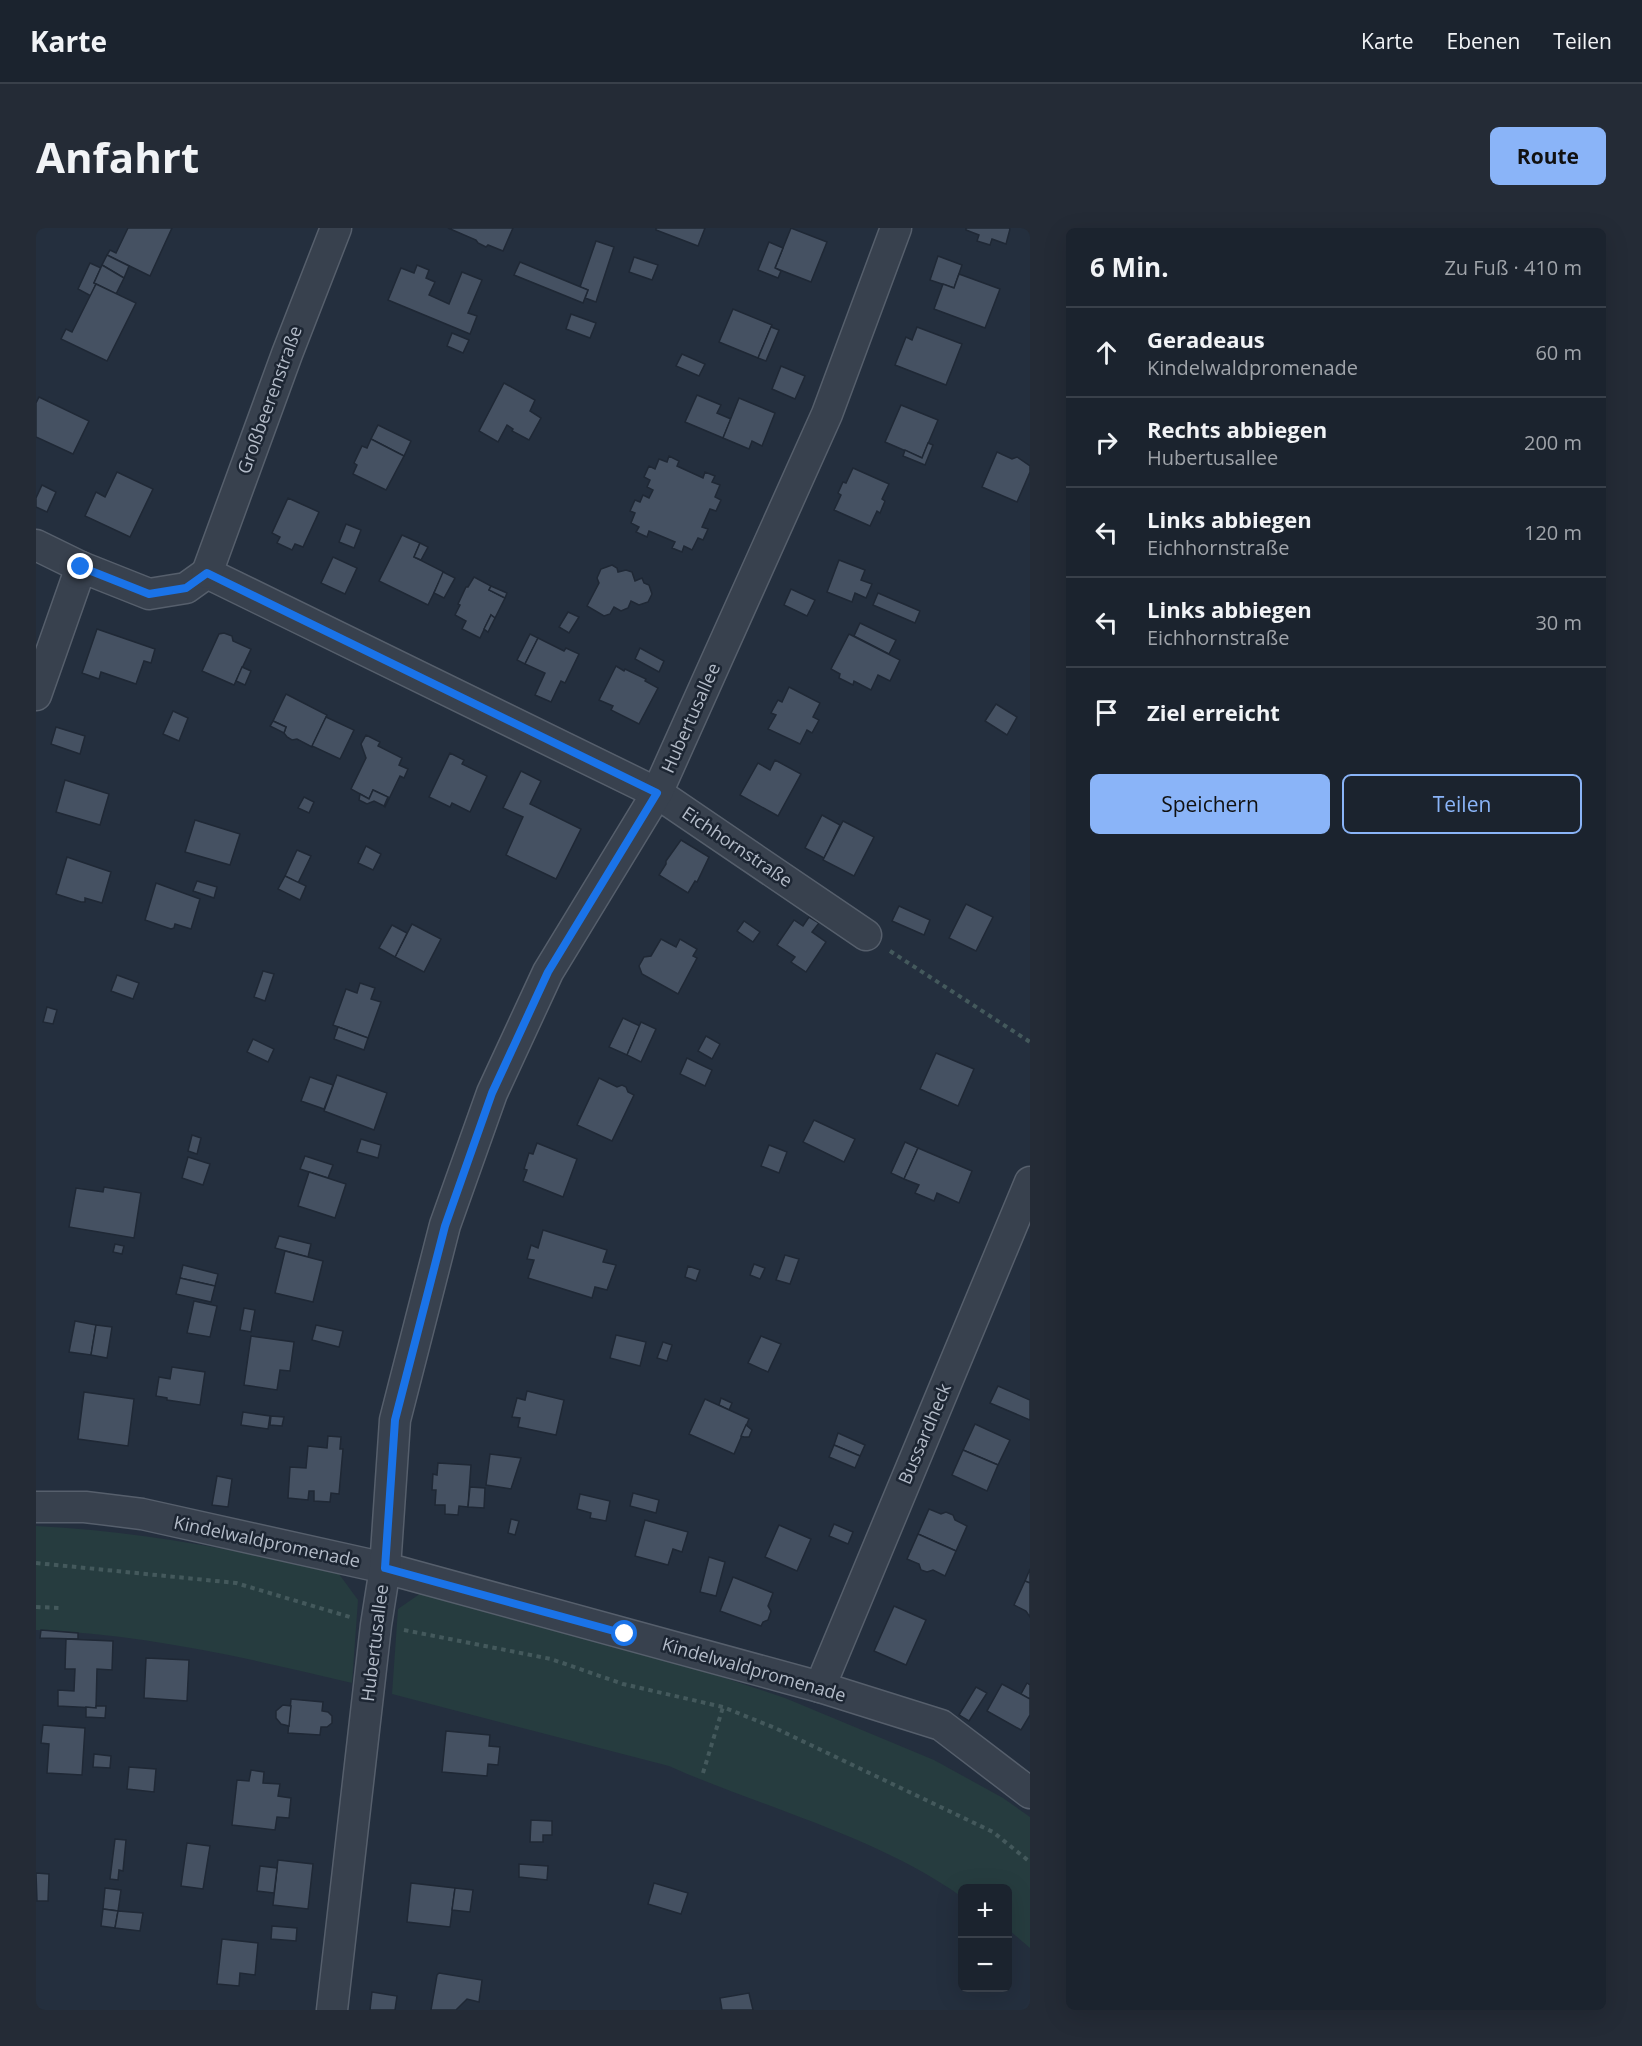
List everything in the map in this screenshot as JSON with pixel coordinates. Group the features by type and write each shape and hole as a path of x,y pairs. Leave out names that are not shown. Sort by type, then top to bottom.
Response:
{"street":[{"name":"Großbeerenstraße","path":"207,573 336,228"},
{"name":"Hubertusallee","path":"332,2010 376,1625 385,1568 395,1420 442,1236 492,1093 548,972 657,793 827,414 896,228"},
{"path":"36,545 81,567 149,594 186,588 207,573"},
{"path":"36,695 81,567"},
{"name":"Eichhornstraße","path":"207,573 657,793 866,935"},
{"name":"Bussardheck","path":"820,1687 1030,1182"},
{"name":"Kindelwaldpromenade","path":"36,1507 85,1507 142,1514 385,1568 820,1687 941,1725 1030,1792"}],"path":[{"path":"866,935 1030,1042"},
{"path":"36,1563 236,1583 376,1625 551,1659 623,1684 723,1707 776,1728 993,1832 1030,1862"},
{"path":"36,1607 61,1608"},
{"path":"703,1773 723,1707"}],"green space":[{"path":"36,1526 113,1532 189,1543 339,1574 358,1600 352,1683 235,1656 156,1642 76,1632 36,1630"},
{"path":"421,1593 677,1662 785,1698 934,1760 1003,1798 1030,1817 1030,1948 1012,1932 1012,1884 958,1884 958,1894 893,1856 819,1824 669,1766 392,1694 398,1609"}],"building":[{"path":"128,228 172,228 150,276 107,255 110,250 116,253"},
{"path":"448,228 513,228 503,251 488,245 486,247"},
{"path":"656,228 705,228 698,246 656,230"},
{"path":"791,228 827,242 811,282 775,268"},
{"path":"966,228 1010,229 1006,244 992,239 990,245 977,241 979,235"},
{"path":"596,241 614,247 596,302 585,298 588,290 580,287"},
{"path":"769,242 783,248 775,268 781,271 778,278 758,270"},
{"path":"107,255 129,266 124,278 102,265"},
{"path":"938,256 962,265 954,288 930,280"},
{"path":"634,257 658,265 652,280 629,272"},
{"path":"520,262 588,290 583,303 514,275"},
{"path":"90,263 101,268 91,296 78,289"},
{"path":"102,265 124,278 116,294 94,283"},
{"path":"417,265 429,270 426,278 435,282 429,295 449,304 462,272 482,280 468,313 477,316 470,334 388,300 401,268 414,273"},
{"path":"959,274 1000,289 985,328 934,309 943,284 954,288"},
{"path":"96,284 136,303 107,361 61,339 66,329 72,332"},
{"path":"733,309 772,325 758,358 719,342"},
{"path":"571,314 596,323 590,338 566,329"},
{"path":"771,327 779,330 766,361 758,358"},
{"path":"917,327 962,344 946,385 895,365 906,337 912,340"},
{"path":"452,333 469,340 463,353 447,346"},
{"path":"682,354 705,364 699,376 676,366"},
{"path":"781,366 805,376 795,399 772,389"},
{"path":"504,383 535,400 530,411 541,418 529,440 512,431 513,429 507,425 498,442 479,431"},
{"path":"697,395 721,405 717,413 731,419 723,438 685,422"},
{"path":"39,397 89,421 73,454 36,437 36,403"},
{"path":"739,398 775,413 762,446 752,441 749,449 723,438"},
{"path":"901,405 938,420 922,458 885,442"},
{"path":"378,425 411,441 404,456 371,439"},
{"path":"371,439 404,456 386,490 353,474 357,465 354,463 362,446 367,448"},
{"path":"928,443 933,445 925,465 903,456 905,450 922,458"},
{"path":"997,452 1012,459 1017,457 1030,466 1030,472 1017,502 982,487"},
{"path":"669,456 679,461 677,466 703,478 705,472 715,476 712,482 720,485 715,497 721,500 716,511 710,509 702,527 708,529 703,540 698,538 692,550 684,546 682,552 672,548 675,542 649,531 647,537 636,532 639,527 631,523 635,513 630,511 635,500 640,502 643,495 649,498 653,490 647,487 650,480 644,477 649,466 655,469 659,459 667,462"},
{"path":"853,468 889,484 882,499 885,501 880,513 877,511 870,526 834,510 841,495 838,493"},
{"path":"117,472 153,489 130,537 85,516 96,492 105,497"},
{"path":"42,485 56,492 47,512 36,507 36,498"},
{"path":"288,498 319,512 303,547 295,544 292,550 277,543 280,537 272,533"},
{"path":"346,524 361,530 354,548 339,542"},
{"path":"402,535 420,543 414,557 444,572 428,605 379,581"},
{"path":"420,543 428,547 421,560 414,557"},
{"path":"333,557 357,568 345,594 321,583"},
{"path":"839,560 865,570 861,580 872,584 866,598 855,593 852,602 827,592"},
{"path":"612,565 617,568 618,572 626,570 632,572 635,581 642,578 644,583 649,585 652,594 648,602 639,605 631,601 628,608 621,611 614,607 610,614 604,616 587,606 599,583 597,578 601,569"},
{"path":"443,572 455,578 444,598 434,593"},
{"path":"474,577 491,586 489,590 505,598 495,618 491,615 480,638 462,629 466,621 455,615 466,587"},
{"path":"491,586 507,593 505,598 489,590"},
{"path":"791,589 815,600 807,616 784,605"},
{"path":"878,593 920,611 915,623 873,605"},
{"path":"568,612 579,617 569,633 559,627"},
{"path":"491,615 495,618 488,632 484,629"},
{"path":"860,623 896,640 889,654 854,636"},
{"path":"97,629 155,649 151,663 144,661 136,684 101,672 99,679 82,673"},
{"path":"219,634 232,636 233,641 251,649 234,685 202,671"},
{"path":"530,634 538,638 525,664 517,660"},
{"path":"849,634 900,660 890,681 878,675 871,690 854,681 853,685 839,678 840,674 831,669"},
{"path":"538,638 564,651 566,648 579,654 565,683 561,681 551,702 535,695 545,673 525,664"},
{"path":"640,648 664,661 659,672 635,659"},
{"path":"616,666 646,679 645,681 658,688 639,724 611,710 613,706 599,700"},
{"path":"242,667 251,671 245,685 236,681"},
{"path":"789,687 820,703 813,717 819,720 812,733 807,730 800,744 768,729 776,715 771,713 778,700 782,702"},
{"path":"286,694 327,715 312,747 297,739 292,740 287,737 284,733 286,727 273,721"},
{"path":"996,704 1017,717 1007,735 985,721"},
{"path":"173,711 188,718 179,741 163,734"},
{"path":"326,717 354,730 340,759 312,746"},
{"path":"273,721 286,727 284,733 270,726"},
{"path":"56,727 85,736 80,754 51,744"},
{"path":"366,735 380,742 378,746 402,758 399,765 408,769 404,778 400,776 385,807 388,797 373,790 369,799 351,789 366,758 361,744"},
{"path":"450,753 464,760 462,764 487,776 470,812 452,803 450,807 429,797"},
{"path":"775,760 801,774 778,816 740,795 758,763 770,770"},
{"path":"521,771 541,781 530,804 581,829 556,879 506,855 523,817 503,808"},
{"path":"65,780 109,794 100,825 56,812"},
{"path":"373,790 388,797 384,806 374,801 367,804 359,800 360,794 369,799"},
{"path":"304,797 314,802 309,813 298,808"},
{"path":"822,815 840,825 824,858 805,848"},
{"path":"195,820 240,834 230,865 185,852"},
{"path":"843,821 874,837 854,876 823,860"},
{"path":"681,840 709,857 697,882 695,881 688,893 659,875"},
{"path":"366,846 381,854 373,870 358,863"},
{"path":"297,850 311,856 298,883 285,876"},
{"path":"67,857 111,872 102,903 85,898 85,902 81,902 56,894"},
{"path":"285,876 306,886 300,900 278,889"},
{"path":"197,881 217,887 214,898 193,891"},
{"path":"156,883 200,899 191,929 175,924 171,929 145,920"},
{"path":"966,904 993,917 976,951 949,938"},
{"path":"899,906 930,920 924,935 892,921"},
{"path":"809,917 819,923 812,932 826,942 806,972 791,962 795,957 777,945 794,920 803,926"},
{"path":"744,921 760,932 753,942 737,931"},
{"path":"412,924 441,939 424,972 395,957"},
{"path":"392,925 407,933 395,957 379,948"},
{"path":"661,939 676,947 680,939 697,949 693,956 697,958 678,994 642,974 639,966 644,957 651,956"},
{"path":"263,971 274,974 265,1001 254,997"},
{"path":"117,975 139,983 133,999 111,991"},
{"path":"360,983 375,988 371,999 381,1002 368,1038 333,1025 346,989 357,993"},
{"path":"47,1007 57,1010 53,1024 43,1022"},
{"path":"623,1018 640,1026 627,1055 609,1047"},
{"path":"641,1022 656,1029 641,1062 627,1055"},
{"path":"338,1027 368,1038 364,1050 334,1039"},
{"path":"706,1036 720,1044 712,1059 698,1051"},
{"path":"253,1039 274,1049 268,1062 247,1052"},
{"path":"936,1053 974,1069 958,1106 920,1089"},
{"path":"687,1058 712,1070 705,1086 680,1074"},
{"path":"337,1075 387,1093 374,1130 324,1111"},
{"path":"310,1077 333,1085 324,1109 301,1101"},
{"path":"599,1078 617,1087 622,1085 634,1095 612,1141 577,1125"},
{"path":"814,1120 855,1139 844,1162 803,1142"},
{"path":"192,1135 201,1138 197,1154 188,1151"},
{"path":"361,1139 381,1145 378,1158 357,1152"},
{"path":"905,1142 918,1148 904,1179 891,1173"},
{"path":"537,1143 577,1159 563,1197 523,1181 529,1153 533,1154"},
{"path":"769,1145 787,1152 779,1173 761,1166"},
{"path":"918,1148 972,1171 959,1203 937,1193 934,1201 915,1193 919,1185 904,1179"},
{"path":"305,1156 333,1165 328,1178 300,1169"},
{"path":"188,1157 210,1164 203,1185 182,1178"},
{"path":"309,1172 346,1184 335,1218 298,1206"},
{"path":"104,1187 141,1193 134,1238 69,1227 76,1188 103,1192"},
{"path":"543,1230 607,1250 603,1262 616,1265 607,1290 595,1287 592,1298 528,1278 534,1260 527,1259 531,1245 538,1248"},
{"path":"279,1236 311,1244 308,1257 275,1248"},
{"path":"115,1244 124,1246 122,1254 113,1252"},
{"path":"285,1251 323,1261 313,1302 275,1293"},
{"path":"785,1255 799,1259 790,1284 776,1280"},
{"path":"754,1264 765,1268 760,1279 750,1275"},
{"path":"183,1265 218,1274 215,1286 180,1278"},
{"path":"688,1266 700,1270 696,1281 685,1277"},
{"path":"180,1278 215,1286 211,1302 176,1294"},
{"path":"194,1301 217,1306 210,1337 187,1333"},
{"path":"244,1308 255,1310 251,1332 240,1330"},
{"path":"75,1321 96,1325 91,1355 69,1352"},
{"path":"96,1325 112,1327 107,1358 91,1355"},
{"path":"316,1325 343,1331 339,1347 312,1340"},
{"path":"616,1335 646,1342 640,1366 610,1358"},
{"path":"251,1336 294,1342 290,1371 280,1370 277,1390 244,1385"},
{"path":"761,1336 781,1344 768,1372 748,1363"},
{"path":"663,1342 672,1345 667,1361 657,1358"},
{"path":"172,1367 205,1372 200,1405 156,1396 159,1377 170,1379"},
{"path":"998,1386 1030,1400 1030,1420 990,1403"},
{"path":"527,1391 564,1400 556,1435 518,1427 520,1418 512,1417 517,1398 525,1400"},
{"path":"84,1392 134,1399 128,1446 78,1439"},
{"path":"721,1398 732,1403 729,1410 719,1405"},
{"path":"705,1399 749,1419 734,1454 689,1434"},
{"path":"243,1412 270,1416 268,1429 241,1425"},
{"path":"271,1416 284,1417 282,1426 270,1425"},
{"path":"975,1424 1010,1440 998,1465 963,1450"},
{"path":"746,1425 752,1430 749,1437 741,1436"},
{"path":"838,1433 865,1445 860,1456 834,1445"},
{"path":"328,1436 341,1437 340,1449 343,1449 339,1494 331,1493 330,1502 314,1501 314,1491 309,1491 308,1500 288,1498 290,1467 306,1468 308,1446 327,1448"},
{"path":"834,1445 860,1456 855,1468 829,1457"},
{"path":"963,1450 998,1465 987,1491 952,1475"},
{"path":"490,1454 521,1458 511,1489 486,1485"},
{"path":"438,1463 471,1465 468,1507 459,1506 458,1515 445,1514 445,1505 435,1505 436,1490 432,1490 433,1474 437,1475"},
{"path":"217,1476 232,1479 228,1507 212,1505"},
{"path":"470,1487 485,1488 484,1508 468,1507"},
{"path":"633,1493 659,1500 656,1513 630,1506"},
{"path":"580,1494 610,1501 606,1521 590,1518 591,1513 577,1509"},
{"path":"929,1509 941,1514 946,1512 953,1515 955,1520 967,1526 956,1551 918,1534"},
{"path":"511,1519 519,1521 515,1535 508,1533"},
{"path":"645,1520 688,1532 682,1552 673,1549 668,1565 635,1556"},
{"path":"834,1524 853,1532 848,1544 829,1536"},
{"path":"779,1525 811,1539 797,1571 765,1557"},
{"path":"918,1534 956,1551 945,1576 933,1570 927,1572 921,1570 919,1564 907,1559"},
{"path":"709,1557 725,1562 716,1596 700,1592"},
{"path":"1030,1569 1030,1583 1025,1581"},
{"path":"733,1577 773,1593 768,1606 771,1611 768,1620 761,1626 720,1611"},
{"path":"1025,1581 1030,1583 1030,1617 1026,1611 1014,1605"},
{"path":"894,1606 926,1620 906,1665 874,1651"},
{"path":"41,1630 78,1633 78,1639 40,1638"},
{"path":"66,1639 113,1641 112,1670 97,1669 96,1708 58,1706 58,1690 74,1691 75,1669 65,1669"},
{"path":"146,1658 189,1660 187,1701 144,1698"},
{"path":"1027,1683 1030,1685 1030,1699 1021,1694"},
{"path":"1002,1684 1030,1699 1030,1715 1021,1730 987,1711"},
{"path":"976,1687 987,1693 969,1721 959,1715"},
{"path":"291,1699 323,1702 322,1711 332,1716 332,1723 327,1727 321,1727 320,1735 288,1733"},
{"path":"283,1705 291,1706 289,1726 281,1724 276,1718 276,1711"},
{"path":"96,1706 106,1706 105,1718 86,1717 86,1707 96,1708"},
{"path":"43,1725 85,1728 82,1775 47,1773 49,1744 41,1743"},
{"path":"446,1731 490,1735 489,1746 500,1747 498,1765 488,1764 487,1776 442,1772"},
{"path":"94,1754 111,1756 110,1768 93,1767"},
{"path":"129,1767 156,1769 154,1792 127,1789"},
{"path":"251,1770 264,1772 263,1783 280,1784 278,1796 291,1798 289,1818 277,1817 275,1830 232,1825 237,1780 249,1781"},
{"path":"531,1820 552,1821 552,1835 543,1835 543,1842 530,1842"},
{"path":"115,1839 126,1840 123,1871 119,1870 118,1880 110,1879"},
{"path":"187,1843 210,1846 203,1889 181,1886"},
{"path":"278,1860 313,1864 308,1909 273,1905"},
{"path":"519,1864 548,1866 547,1880 519,1877"},
{"path":"260,1866 277,1868 274,1893 257,1891"},
{"path":"36,1873 49,1874 48,1901 37,1901"},
{"path":"411,1883 455,1888 450,1927 407,1922"},
{"path":"654,1883 688,1893 681,1914 648,1904"},
{"path":"105,1888 121,1890 118,1911 103,1909"},
{"path":"455,1888 473,1890 470,1912 452,1910"},
{"path":"103,1909 118,1911 115,1928 101,1926"},
{"path":"118,1911 143,1913 140,1931 115,1928"},
{"path":"272,1926 297,1928 296,1941 271,1939"},
{"path":"222,1939 258,1943 255,1975 240,1973 239,1986 217,1984"},
{"path":"439,1973 482,1980 479,2002 467,1999 456,2010 431,2010"},
{"path":"372,1992 397,1996 395,2010 370,2010"},
{"path":"749,1993 753,2010 722,2010 720,1998"}],"route":[{"path":"81,567 149,594 186,588 207,573 657,793 548,972 492,1093 445,1226 395,1420 385,1568 625,1634"}]}
